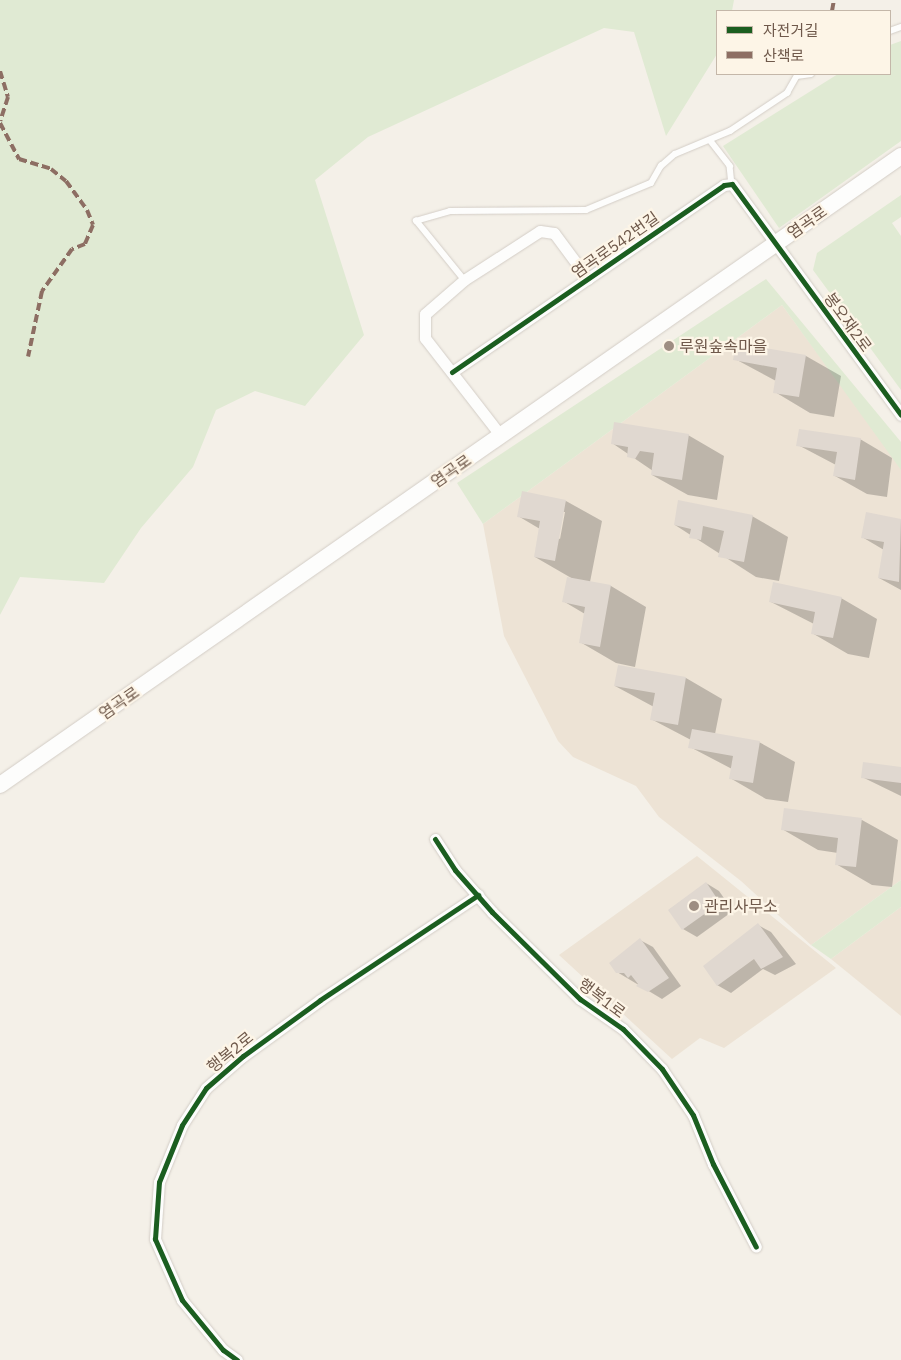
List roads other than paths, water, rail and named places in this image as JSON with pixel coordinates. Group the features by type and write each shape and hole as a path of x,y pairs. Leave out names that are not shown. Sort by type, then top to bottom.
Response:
{"main road":[{"name":"염곡로","path":"0,786 901,156"}],"street":[{"path":"732,184 776,244"},
{"name":"염곡로542번길","path":"452,372 724,185 732,184"},
{"path":"501,436 425,338 425,314 464,280 540,231 554,233 588,279"},
{"name":"봉오재2로","path":"776,244 901,414"},
{"name":"행복1로","path":"435,839 478,895 580,999 623,1029 662,1069 693,1115 713,1164 756,1247"},
{"name":"행복2로","path":"237,1360 223,1350 182,1300 155,1239 158,1182 182,1125 206,1088 243,1056 320,1000 478,895"}],"lane":[{"path":"464,280 416,222 450,211 586,210 651,183 661,166 675,154 710,140 767,109 787,93 797,76 804,75"},
{"path":"710,140 730,166 732,184"}],"place":[{"name":"루원숲속마을","path":"669,346"},
{"name":"관리사무소","path":"694,906"}]}
